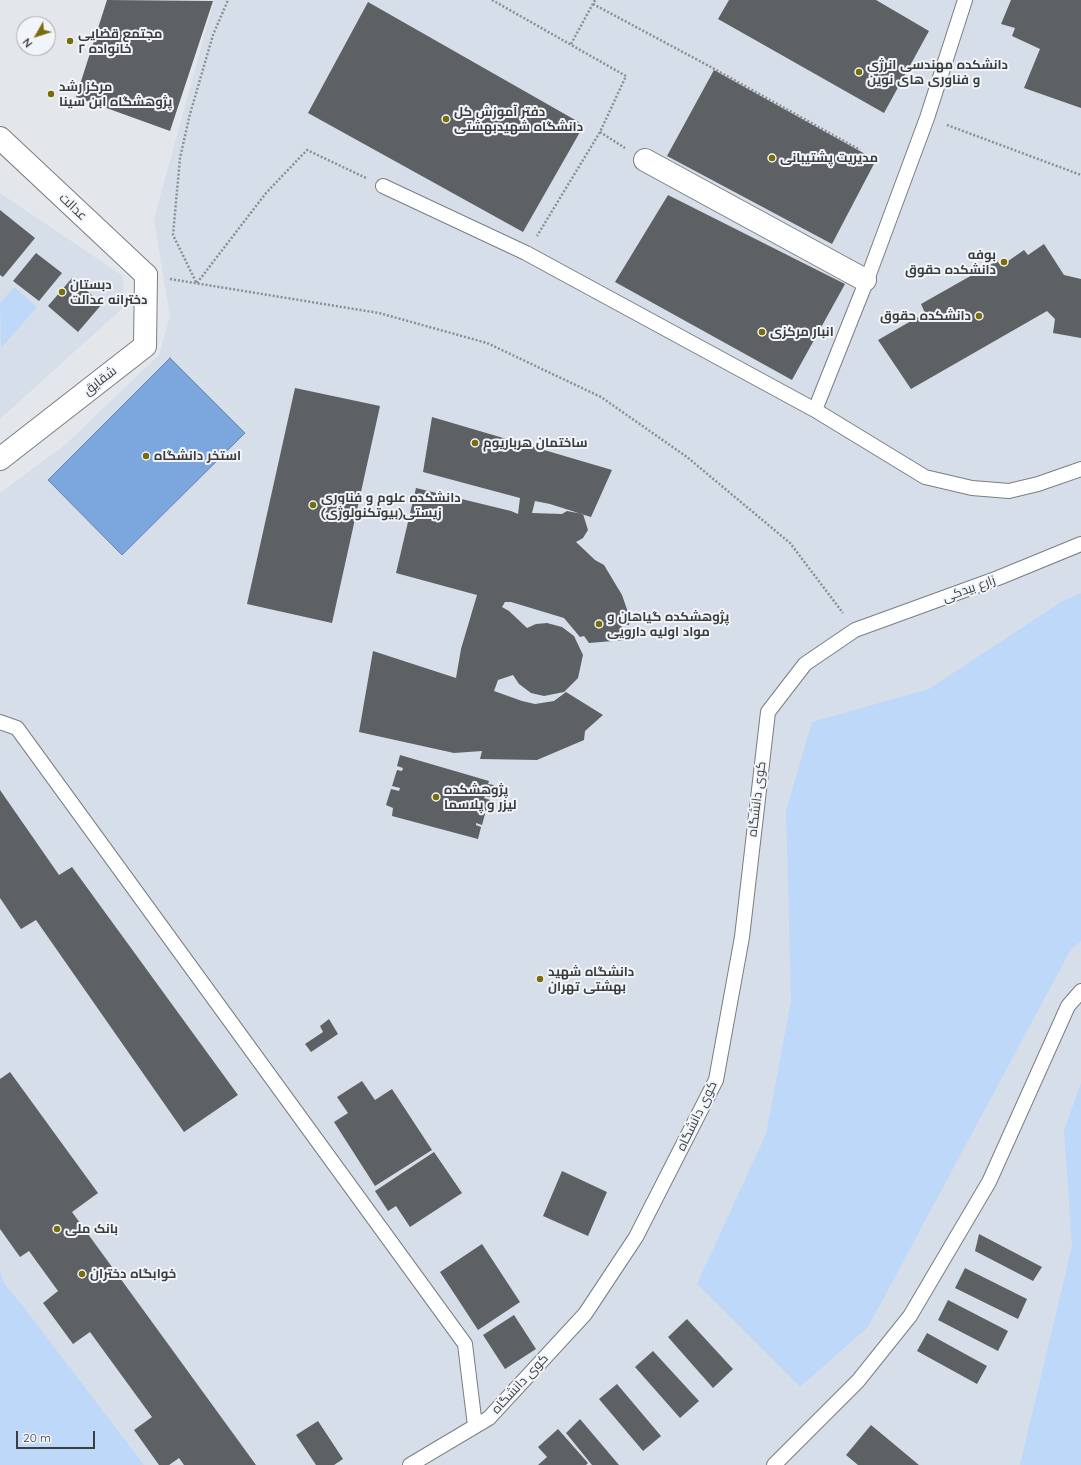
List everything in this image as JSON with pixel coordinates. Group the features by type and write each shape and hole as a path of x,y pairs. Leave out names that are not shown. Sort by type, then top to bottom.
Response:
{"street":[{"name":"عدالت","path":"0,138 146,275"},
{"path":"645,160 865,280"},
{"name":"شقایق","path":"0,459 145,346 146,275"}],"lane":[{"path":"815,410 927,118 965,0"},
{"path":"383,186 526,253 815,410 925,477 972,488 1009,491 1038,484 1081,469"},
{"name":"زارع بیدکی","path":"855,630 998,578 1081,544"},
{"name":"کوی دانشگاه","path":"410,1465 489,1418 585,1314 636,1237 716,1080 742,936 768,712 805,664 855,630"},
{"path":"0,722 17,728 465,1344 475,1426"},
{"path":"774,1465 858,1381 910,1316 989,1182 1068,1006 1081,991"}],"path":[{"path":"197,283 173,235 180,158 190,114 213,35 228,0"},
{"path":"492,0 626,76 600,132 526,253"},
{"path":"571,44 595,0"},
{"path":"593,4 709,66 860,150"},
{"path":"927,118 1081,175"},
{"path":"600,132 645,160"},
{"path":"197,283 266,193 307,150 383,186"},
{"path":"197,283 379,314 486,343 601,397 687,457 790,543 855,630"}],"shaded area":[{"name":"دانشگاه شهید بهشتی تهران","path":"214,0 1081,0 1081,1465 0,1465 0,493 66,444 159,355 170,316 154,219"},
{"name":"دبستان دخترانه عدالت","path":"0,193 123,276 124,307 0,419"},
{"path":"14,287 37,307 1,348 0,303"},
{"path":"1081,593 1081,941 1071,949 868,1327 800,1387 697,1284 766,1134 791,1001 786,811 812,722 929,689 1061,602"},
{"path":"1081,1083 1081,1465 1020,1465 1072,1246 1064,1130"},
{"path":"0,1271 5,1285 22,1305 144,1465 0,1465"}],"water":[{"name":"استخر دانشگاه","path":"170,358 245,433 122,555 48,480"}],"building":[{"path":"107,0 213,1 170,131 76,97"},
{"name":"دانشکده مهندسی انرژی و فناوری های نوین","path":"729,0 876,0 929,31 884,113 718,19"},
{"path":"1011,0 1081,0 1081,108 1024,88 1040,49 1012,36 1015,28 1001,24"},
{"name":"دفتر آموزش کل دانشگاه شهیدبهشتی","path":"368,2 584,125 523,232 308,113"},
{"name":"مدیریت پشتیبانی","path":"714,70 876,160 832,244 667,156"},
{"name":"انبار مرکزی","path":"668,195 845,284 792,380 615,282"},
{"path":"0,210 35,238 3,277 0,275"},
{"name":"دانشکده حقوق","path":"1044,244 1064,275 1081,279 1081,338 1053,333 1055,319 1047,311 911,389 878,340 925,313 921,304 997,261 1001,266 1024,250 1028,255"},
{"path":"36,253 62,273 39,301 13,281"},
{"path":"72,278 102,304 78,332 48,306"},
{"name":"دانشکده علوم و فناوری زیستی(بیوتکنولوژی)","path":"295,388 380,406 332,623 247,604"},
{"name":"پژوهشکده گیاهان و مواد اولیه دارویی","path":"432,417 612,470 591,517 583,515 588,530 583,538 576,542 595,560 604,565 622,595 630,618 629,625 621,624 625,640 589,643 584,636 580,637 564,618 511,602 505,602 502,607 509,611 527,628 536,624 547,623 562,627 574,636 583,655 578,678 564,692 544,696 531,693 519,684 513,675 498,680 494,691 535,704 554,701 566,692 603,715 585,731 584,740 537,760 480,759 482,751 454,753 359,732 373,651 456,678 461,649 477,595 396,573 416,488 518,514 520,498 423,472","holes":["535,501 579,513 567,511 562,514 532,513"]},
{"name":"پژوهشکده لیزر و پلاسما","path":"400,755 489,781 488,784 494,785 491,797 485,796 484,798 490,800 487,811 481,810 480,812 485,814 482,825 476,823 476,825 481,827 478,839 392,816 393,808 386,805 391,789 399,791 400,788 392,786 397,770 402,771 403,768 397,766"},
{"path":"0,790 59,875 72,867 238,1095 184,1132 36,920 21,929 0,898"},
{"path":"329,1019 338,1034 311,1052 305,1044 323,1032 320,1026"},
{"name":"خوابگاه دختران","path":"10,1072 98,1193 72,1212 256,1465 184,1465 179,1458 169,1465 159,1465 134,1430 152,1417 90,1332 73,1344 43,1303 58,1291 29,1251 20,1257 0,1229 0,1079"},
{"path":"362,1081 375,1100 392,1089 432,1150 375,1186 334,1122 348,1113 337,1097"},
{"path":"434,1152 462,1193 410,1227 396,1206 388,1211 375,1191"},
{"path":"562,1171 607,1192 588,1236 543,1216"},
{"path":"979,1234 1042,1267 1033,1281 975,1251"},
{"path":"482,1244 520,1302 478,1330 440,1272"},
{"path":"965,1268 1027,1299 1018,1319 955,1288"},
{"path":"948,1300 1008,1331 998,1351 938,1320"},
{"path":"514,1315 536,1349 505,1369 483,1335"},
{"path":"687,1319 733,1369 713,1388 668,1337"},
{"path":"927,1333 987,1366 977,1384 917,1351"},
{"path":"653,1351 699,1401 680,1418 635,1367"},
{"path":"617,1384 661,1436 643,1451 599,1399"},
{"path":"580,1419 619,1465 592,1465 566,1433"},
{"path":"318,1421 343,1459 334,1465 316,1465 296,1435"},
{"path":"871,1425 919,1465 858,1465 846,1455"},
{"path":"558,1429 588,1463 586,1465 538,1465 547,1457 538,1447"}],"place":[{"name":"مجتمع قضایی خانواده ۲","path":"70,41"},
{"name":"دانشکده مهندسی انرژی و فناوری های نوین","path":"859,72"},
{"name":"مرکز رشد پژوهشگاه ابن سینا","path":"51,94"},
{"name":"دفتر آموزش کل دانشگاه شهیدبهشتی","path":"446,119"},
{"name":"مدیریت پشتیبانی","path":"772,158"},
{"name":"بوفه دانشکده حقوق","path":"1004,262"},
{"name":"دبستان دخترانه عدالت","path":"62,292"},
{"name":"دانشکده حقوق","path":"979,316"},
{"name":"انبار مرکزی","path":"762,332"},
{"name":"ساختمان هرباریوم","path":"475,443"},
{"name":"استخر دانشگاه","path":"146,456"},
{"name":"دانشکده علوم و فناوری زیستی(بیوتکنولوژی)","path":"313,505"},
{"name":"پژوهشکده گیاهان و مواد اولیه دارویی","path":"599,624"},
{"name":"پژوهشکده لیزر و پلاسما","path":"436,797"},
{"name":"دانشگاه شهید بهشتی تهران","path":"540,979"},
{"name":"بانک ملی","path":"57,1229"},
{"name":"خوابگاه دختران","path":"82,1274"}]}
